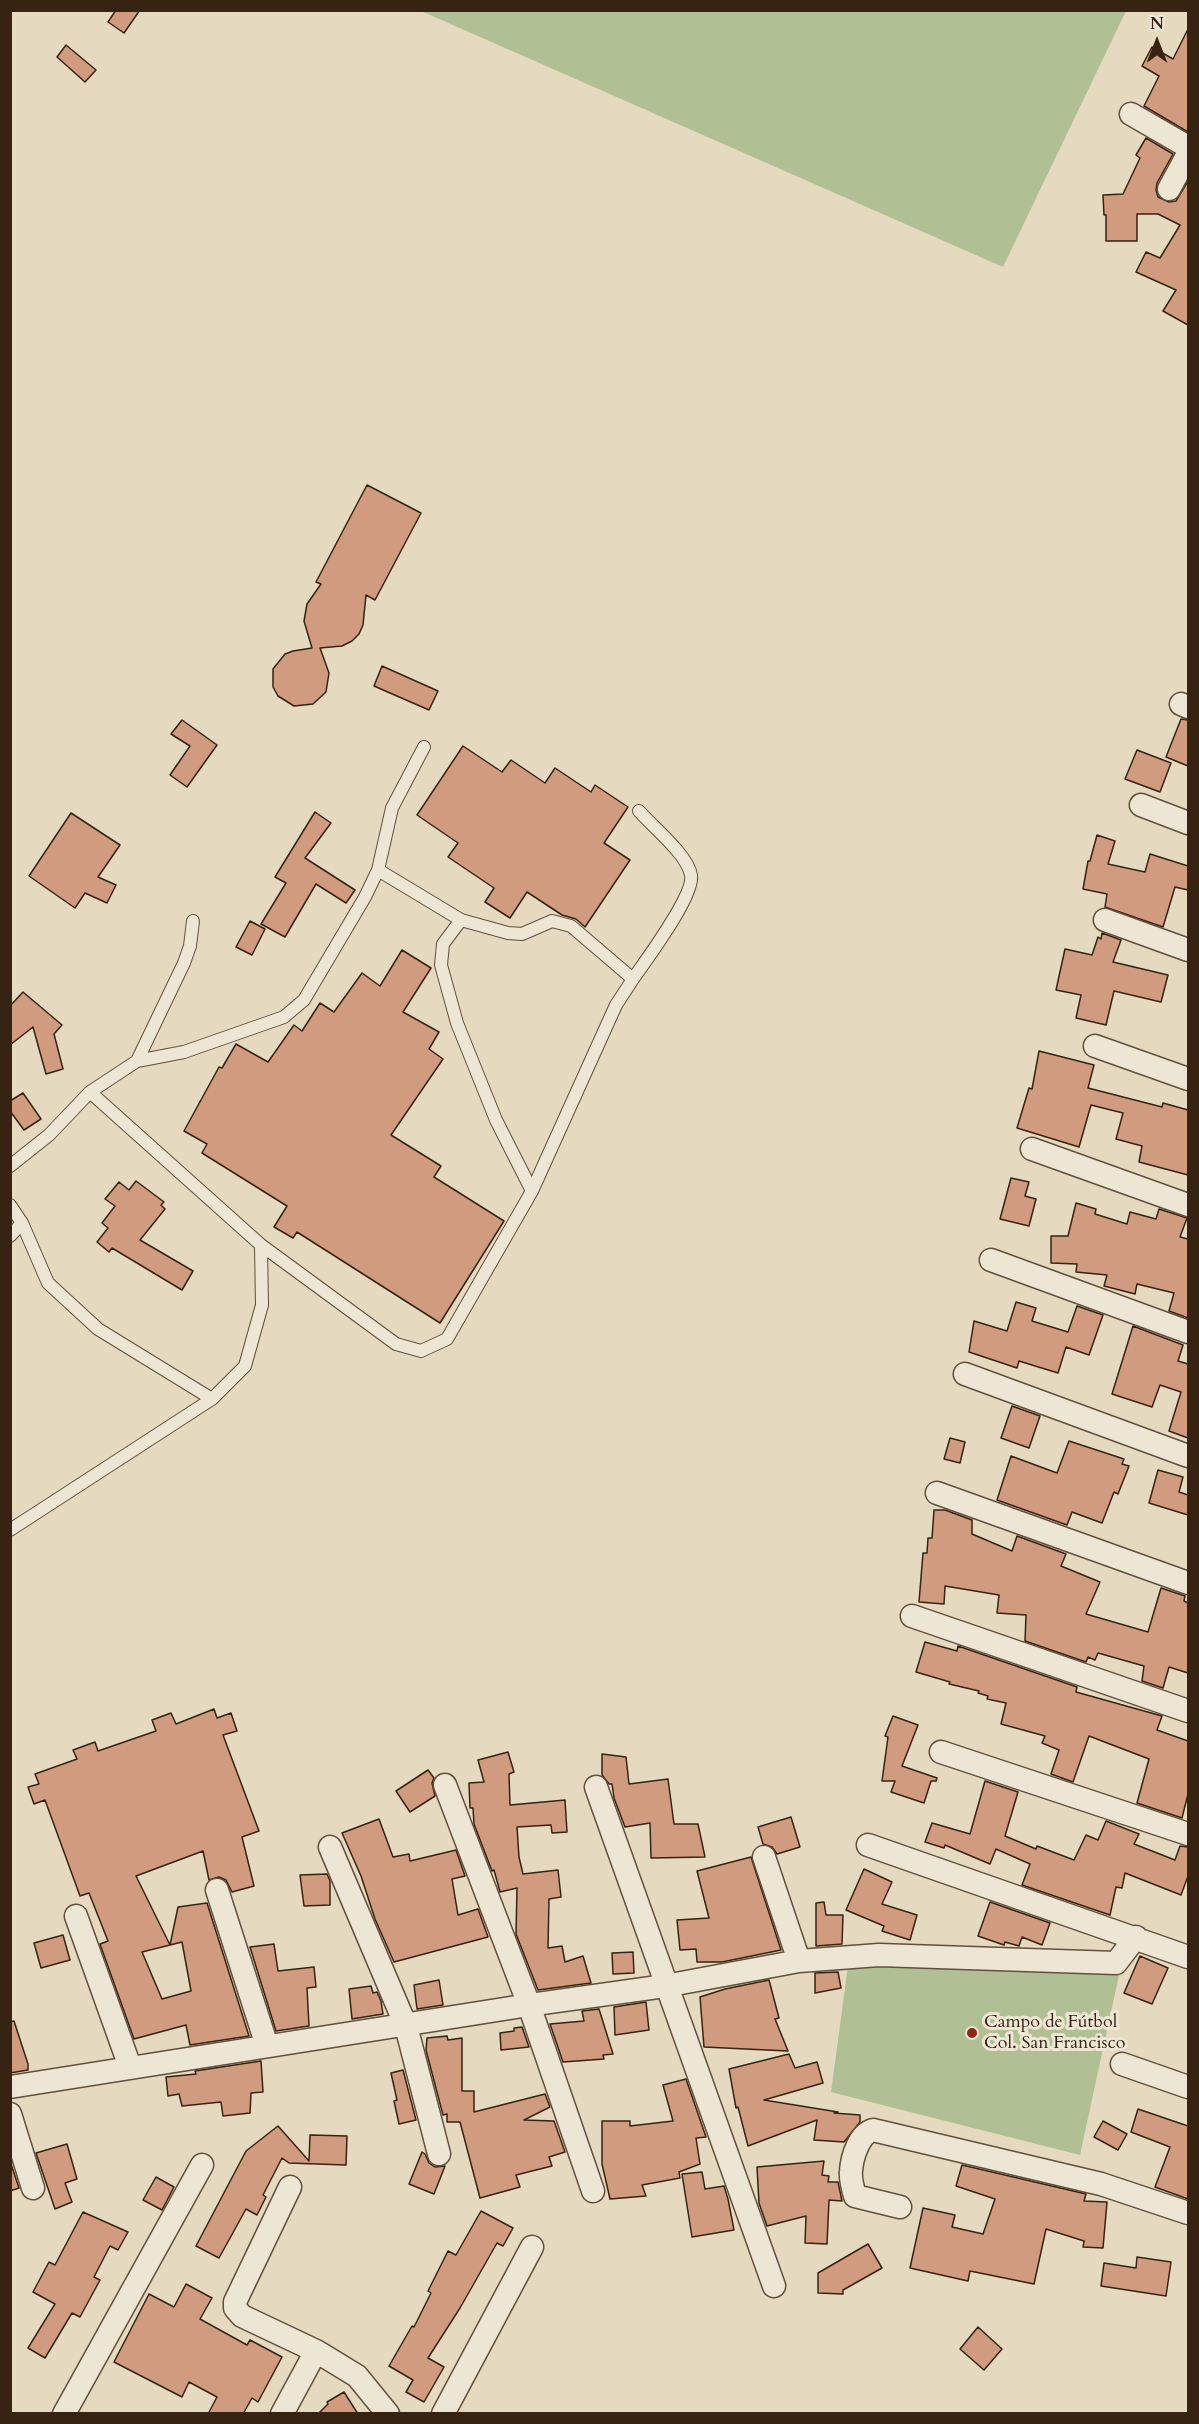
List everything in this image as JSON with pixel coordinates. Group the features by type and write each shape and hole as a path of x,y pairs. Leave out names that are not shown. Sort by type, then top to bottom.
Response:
{"street":[{"path":"1131,114 1188,147"},
{"path":"1169,189 1188,154"},
{"path":"1141,806 1188,824"},
{"path":"1105,920 1188,950"},
{"path":"1095,1046 1188,1079"},
{"path":"1032,1149 1188,1205"},
{"path":"992,1260 1188,1332"},
{"path":"965,1374 1188,1456"},
{"path":"937,1493 1188,1583"},
{"path":"912,1616 1188,1711"},
{"path":"941,1752 1188,1834"},
{"path":"445,1785 530,2005 593,2191"},
{"path":"596,1787 774,2286"},
{"path":"868,1845 1188,1957"},
{"path":"330,1847 406,2026 439,2154"},
{"path":"765,1857 799,1961"},
{"path":"217,1890 267,2046"},
{"path":"76,1916 130,2067"},
{"path":"10,2087 530,2005 666,1986 799,1961 879,1955 1116,1963 1136,1937"},
{"path":"1122,2064 1188,2087"},
{"path":"10,2114 33,2188"},
{"path":"900,2206 855,2196 850,2173 861,2139 867,2132 873,2130 1101,2184 1188,2213"},
{"path":"64,2414 202,2165"},
{"path":"290,2187 235,2302 235,2308 242,2316 316,2351 357,2376 388,2414"},
{"path":"443,2414 532,2247"},
{"path":"282,2414 316,2351"}],"lane":[{"path":"10,1166 49,1135 90,1092 137,1061 184,1052 284,1017 304,1000 365,897 378,870 392,808 424,747"},
{"path":"90,1092 261,1245 396,1344 421,1351 447,1339 532,1191 616,1005 689,894 692,876 684,858 639,811"},
{"path":"378,870 461,920 508,933 522,934 552,921 571,926 633,979"},
{"path":"461,920 443,944 441,965 457,1023 496,1120 532,1191"},
{"path":"137,1061 184,963 190,946 193,921"},
{"path":"10,1205 22,1223 48,1283 98,1329 212,1399"},
{"path":"10,1236 22,1223"},
{"path":"10,1530 212,1399 244,1366 262,1305 261,1245"}],"green space":[{"path":"1126,10 1003,267 421,11"},
{"name":"Campo de Fútbol Col. San Francisco","path":"848,1966 1119,1975 1080,2155 831,2092"}],"building":[{"path":"116,10 140,10 124,33 108,22"},
{"path":"1188,29 1188,132 1144,106 1159,76 1142,66 1152,47 1173,59"},
{"path":"66,45 96,70 85,82 57,57"},
{"path":"1146,138 1173,154 1157,183 1158,197 1169,202 1176,201 1188,181 1188,325 1163,311 1176,290 1136,272 1146,252 1160,258 1180,225 1158,214 1137,214 1137,241 1106,241 1103,195 1123,194 1140,158 1136,155"},
{"path":"367,485 421,513 375,600 366,595 363,625 359,634 342,646 320,648 329,673 326,692 313,704 294,706 278,696 273,687 273,669 285,654 312,648 304,621 307,604 321,584 316,582"},
{"path":"382,666 438,691 429,710 374,686"},
{"path":"1181,719 1188,720 1188,766 1166,757"},
{"path":"182,720 217,745 187,787 170,775 190,746 171,734"},
{"path":"463,746 502,772 511,760 545,783 555,768 591,792 595,785 628,807 604,843 630,860 585,927 576,919 562,915 527,892 510,918 485,902 494,888 448,857 458,843 417,815"},
{"path":"1137,750 1171,763 1160,792 1125,779"},
{"path":"315,812 331,823 305,858 355,890 346,903 316,884 285,937 261,924 286,883 275,877"},
{"path":"71,813 120,845 98,877 116,885 107,903 85,893 75,908 29,876"},
{"path":"1097,835 1115,841 1108,864 1145,872 1150,854 1188,866 1188,890 1175,887 1163,927 1105,907 1107,894 1083,889 1088,861 1090,861"},
{"path":"250,921 265,929 252,955 236,947"},
{"path":"1102,933 1121,940 1113,962 1168,975 1161,1002 1114,991 1106,1025 1076,1018 1081,995 1056,990 1065,949 1092,955 1098,937 1101,939"},
{"path":"402,950 431,968 403,1012 439,1032 429,1049 443,1059 391,1135 441,1166 434,1177 504,1221 440,1323 297,1232 293,1238 274,1227 287,1206 202,1153 207,1144 184,1131 219,1067 222,1068 236,1044 268,1062 294,1025 302,1031 320,1003 334,1012 362,973 380,986"},
{"path":"23,992 62,1025 54,1034 63,1069 46,1074 33,1027 10,1045 10,1006"},
{"path":"1039,1051 1094,1065 1088,1088 1162,1107 1163,1103 1188,1110 1188,1175 1139,1162 1142,1146 1116,1139 1123,1113 1091,1105 1079,1147 1017,1128 1029,1088 1032,1089"},
{"path":"23,1093 41,1119 24,1130 10,1111 10,1101"},
{"path":"1011,1178 1029,1182 1025,1196 1036,1199 1029,1226 1000,1219"},
{"path":"136,1181 164,1202 161,1205 165,1209 140,1240 193,1271 182,1290 112,1248 109,1252 97,1242 108,1228 102,1223 115,1206 105,1199 119,1182 129,1190"},
{"path":"1076,1203 1096,1209 1095,1214 1127,1224 1130,1212 1156,1219 1159,1209 1187,1218 1180,1237 1188,1239 1188,1318 1169,1311 1174,1293 1137,1284 1135,1294 1104,1286 1107,1275 1076,1272 1077,1264 1051,1263 1051,1236 1068,1236"},
{"path":"1016,1302 1036,1308 1032,1321 1068,1332 1077,1306 1103,1315 1089,1355 1066,1347 1058,1373 1019,1361 1017,1368 969,1352 974,1321 1007,1331"},
{"path":"1133,1326 1183,1345 1178,1361 1188,1364 1188,1438 1169,1431 1181,1392 1160,1385 1152,1407 1112,1394"},
{"path":"1012,1406 1040,1416 1029,1448 1001,1438"},
{"path":"950,1438 965,1442 960,1463 944,1459"},
{"path":"1069,1441 1124,1459 1122,1464 1129,1466 1118,1494 1114,1492 1102,1523 1072,1512 1067,1525 997,1500 1011,1456 1057,1473"},
{"path":"1158,1470 1183,1477 1179,1492 1188,1495 1188,1515 1149,1503"},
{"path":"934,1510 945,1510 972,1520 972,1534 1012,1551 1017,1536 1066,1554 1061,1566 1100,1582 1086,1614 1148,1632 1161,1588 1185,1596 1184,1601 1188,1603 1188,1673 1169,1667 1163,1688 1142,1681 1144,1666 1098,1653 1095,1660 1088,1657 1086,1662 1025,1641 1026,1615 997,1613 999,1595 945,1586 944,1604 919,1602 923,1553 927,1553 928,1538 932,1538"},
{"path":"925,1642 957,1651 958,1646 1077,1687 1076,1692 1162,1716 1157,1730 1188,1741 1188,1794 1182,1818 1137,1803 1149,1759 1089,1736 1073,1782 1051,1774 1059,1750 1042,1743 1045,1736 1001,1724 1006,1703 987,1699 988,1696 978,1693 979,1691 949,1684 950,1682 916,1672"},
{"path":"214,1709 217,1718 231,1713 237,1731 223,1735 259,1831 242,1837 254,1886 232,1892 226,1880 219,1877 209,1880 203,1851 136,1876 170,1945 178,1907 207,1903 249,2036 190,2045 186,2025 134,2039 100,1944 108,1941 89,1893 80,1896 45,1800 34,1804 28,1787 39,1784 35,1774 77,1759 73,1750 95,1742 98,1751 156,1731 152,1720 171,1713 176,1724","holes":["182,1942 191,1991 162,1999 142,1952"]},
{"path":"893,1716 918,1725 902,1766 937,1778 936,1781 931,1781 924,1803 891,1792 895,1781 882,1781 888,1737 885,1736"},
{"path":"508,1752 514,1772 509,1774 510,1805 565,1800 567,1832 552,1833 551,1825 517,1827 519,1857 523,1874 558,1870 561,1897 549,1899 548,1948 562,1946 565,1962 583,1956 591,1983 538,1990 516,1934 517,1888 500,1892 494,1870 492,1871 474,1824 473,1808 470,1808 469,1783 484,1782 478,1760"},
{"path":"602,1754 626,1757 629,1784 668,1779 674,1824 698,1824 705,1857 651,1858 650,1823 625,1827 614,1798 612,1784 609,1784 602,1775"},
{"path":"428,1770 434,1778 432,1783 435,1796 410,1812 396,1791"},
{"path":"985,1781 1018,1792 1005,1836 1036,1849 1037,1846 1074,1860 1086,1835 1098,1840 1106,1821 1139,1834 1134,1844 1175,1860 1180,1846 1188,1847 1188,1876 1181,1895 1125,1873 1122,1888 1116,1887 1110,1915 1022,1885 1030,1864 996,1849 990,1864 945,1845 944,1848 925,1842 932,1823 970,1834"},
{"path":"791,1817 800,1847 777,1854 772,1847 763,1844 758,1827"},
{"path":"379,1819 393,1857 409,1854 410,1861 456,1850 465,1876 452,1879 458,1915 478,1909 488,1937 394,1962 342,1833"},
{"path":"751,1857 781,1950 722,1962 697,1962 696,1949 680,1950 677,1920 709,1918 697,1871"},
{"path":"864,1869 892,1882 882,1904 917,1915 910,1940 882,1931 884,1926 846,1910"},
{"path":"327,1874 330,1881 330,1905 304,1906 300,1875"},
{"path":"824,1902 826,1915 843,1915 842,1944 816,1946 816,1903"},
{"path":"990,1902 1050,1923 1042,1945 1022,1937 1019,1946 1005,1942 1004,1945 978,1936"},
{"path":"63,1935 70,1960 41,1968 34,1943"},
{"path":"274,1944 278,1971 314,1967 316,1987 307,1988 309,2026 276,2031 250,1947"},
{"path":"633,1952 634,1973 613,1974 612,1953"},
{"path":"1140,1956 1168,1968 1152,2004 1124,1993"},
{"path":"838,1972 841,1988 815,1993 815,1973"},
{"path":"439,1980 443,2005 417,2009 414,1985"},
{"path":"769,1980 779,2018 775,2019 788,2051 704,2047 700,1997"},
{"path":"371,1986 373,1993 377,1992 381,2001 383,2014 352,2019 349,1989"},
{"path":"646,2002 649,2030 615,2035 614,2007"},
{"path":"599,2009 613,2054 603,2055 604,2059 563,2062 550,2024 584,2021 582,2011"},
{"path":"14,2021 28,2070 10,2073 10,2022"},
{"path":"522,2027 529,2047 501,2050 500,2033"},
{"path":"447,2036 448,2040 462,2038 462,2091 474,2091 474,2112 545,2094 550,2107 524,2120 554,2121 565,2152 549,2157 552,2166 516,2175 520,2187 480,2198 460,2122 447,2122 447,2114 443,2115 426,2050 427,2038"},
{"path":"789,2054 795,2068 817,2062 823,2083 764,2100 838,2112 834,2113 860,2115 860,2122 844,2142 814,2140 817,2120 748,2146 738,2107 736,2108 729,2069"},
{"path":"261,2061 263,2092 251,2093 250,2113 223,2116 221,2102 182,2106 179,2094 168,2096 166,2077 196,2074 195,2071"},
{"path":"403,2070 416,2120 399,2124 391,2073"},
{"path":"686,2079 706,2137 696,2138 700,2164 679,2172 680,2178 642,2185 646,2196 610,2199 602,2164 602,2121 630,2121 630,2126 673,2121 663,2085"},
{"path":"1138,2109 1188,2126 1188,2199 1155,2187 1170,2147 1131,2132"},
{"path":"1103,2121 1127,2134 1118,2150 1094,2137"},
{"path":"278,2126 309,2161 310,2135 347,2136 346,2165 289,2163 282,2158 263,2195 266,2197 257,2215 246,2209 219,2258 196,2246 246,2151"},
{"path":"67,2144 77,2179 65,2183 72,2202 55,2209 36,2153"},
{"path":"422,2152 429,2163 435,2167 445,2166 434,2194 409,2184"},
{"path":"10,2161 19,2188 10,2191"},
{"path":"824,2161 822,2175 829,2176 828,2182 838,2182 842,2201 829,2200 827,2244 805,2243 806,2216 767,2226 759,2203 757,2167"},
{"path":"962,2165 1086,2194 1084,2201 1107,2202 1103,2248 1083,2247 1084,2241 1046,2229 1034,2284 970,2271 968,2281 910,2268 923,2208 955,2215 952,2227 983,2234 995,2199 956,2186"},
{"path":"702,2172 705,2189 724,2186 734,2230 692,2237 682,2174"},
{"path":"156,2177 174,2187 162,2210 143,2200"},
{"path":"481,2211 513,2228 503,2246 497,2243 428,2358 444,2367 424,2402 406,2392 413,2380 389,2366 412,2326 414,2327 431,2293 428,2291 448,2251 456,2255"},
{"path":"83,2212 128,2232 118,2250 110,2246 94,2277 100,2280 80,2317 72,2313 45,2358 28,2348 55,2304 33,2292 49,2262 55,2265"},
{"path":"868,2244 882,2268 843,2290 843,2294 818,2293 818,2273"},
{"path":"1137,2257 1171,2262 1166,2296 1101,2286 1104,2263 1136,2268"},
{"path":"186,2284 212,2298 200,2319 247,2345 250,2340 282,2357 258,2402 252,2398 243,2414 208,2414 217,2397 189,2382 182,2397 114,2362 149,2294 174,2307"},
{"path":"978,2327 1002,2349 984,2370 960,2349"},
{"path":"344,2392 358,2414 318,2414 328,2404 327,2402"}],"place":[{"name":"Campo de Fútbol Col. San Francisco","path":"972,2033"}]}
